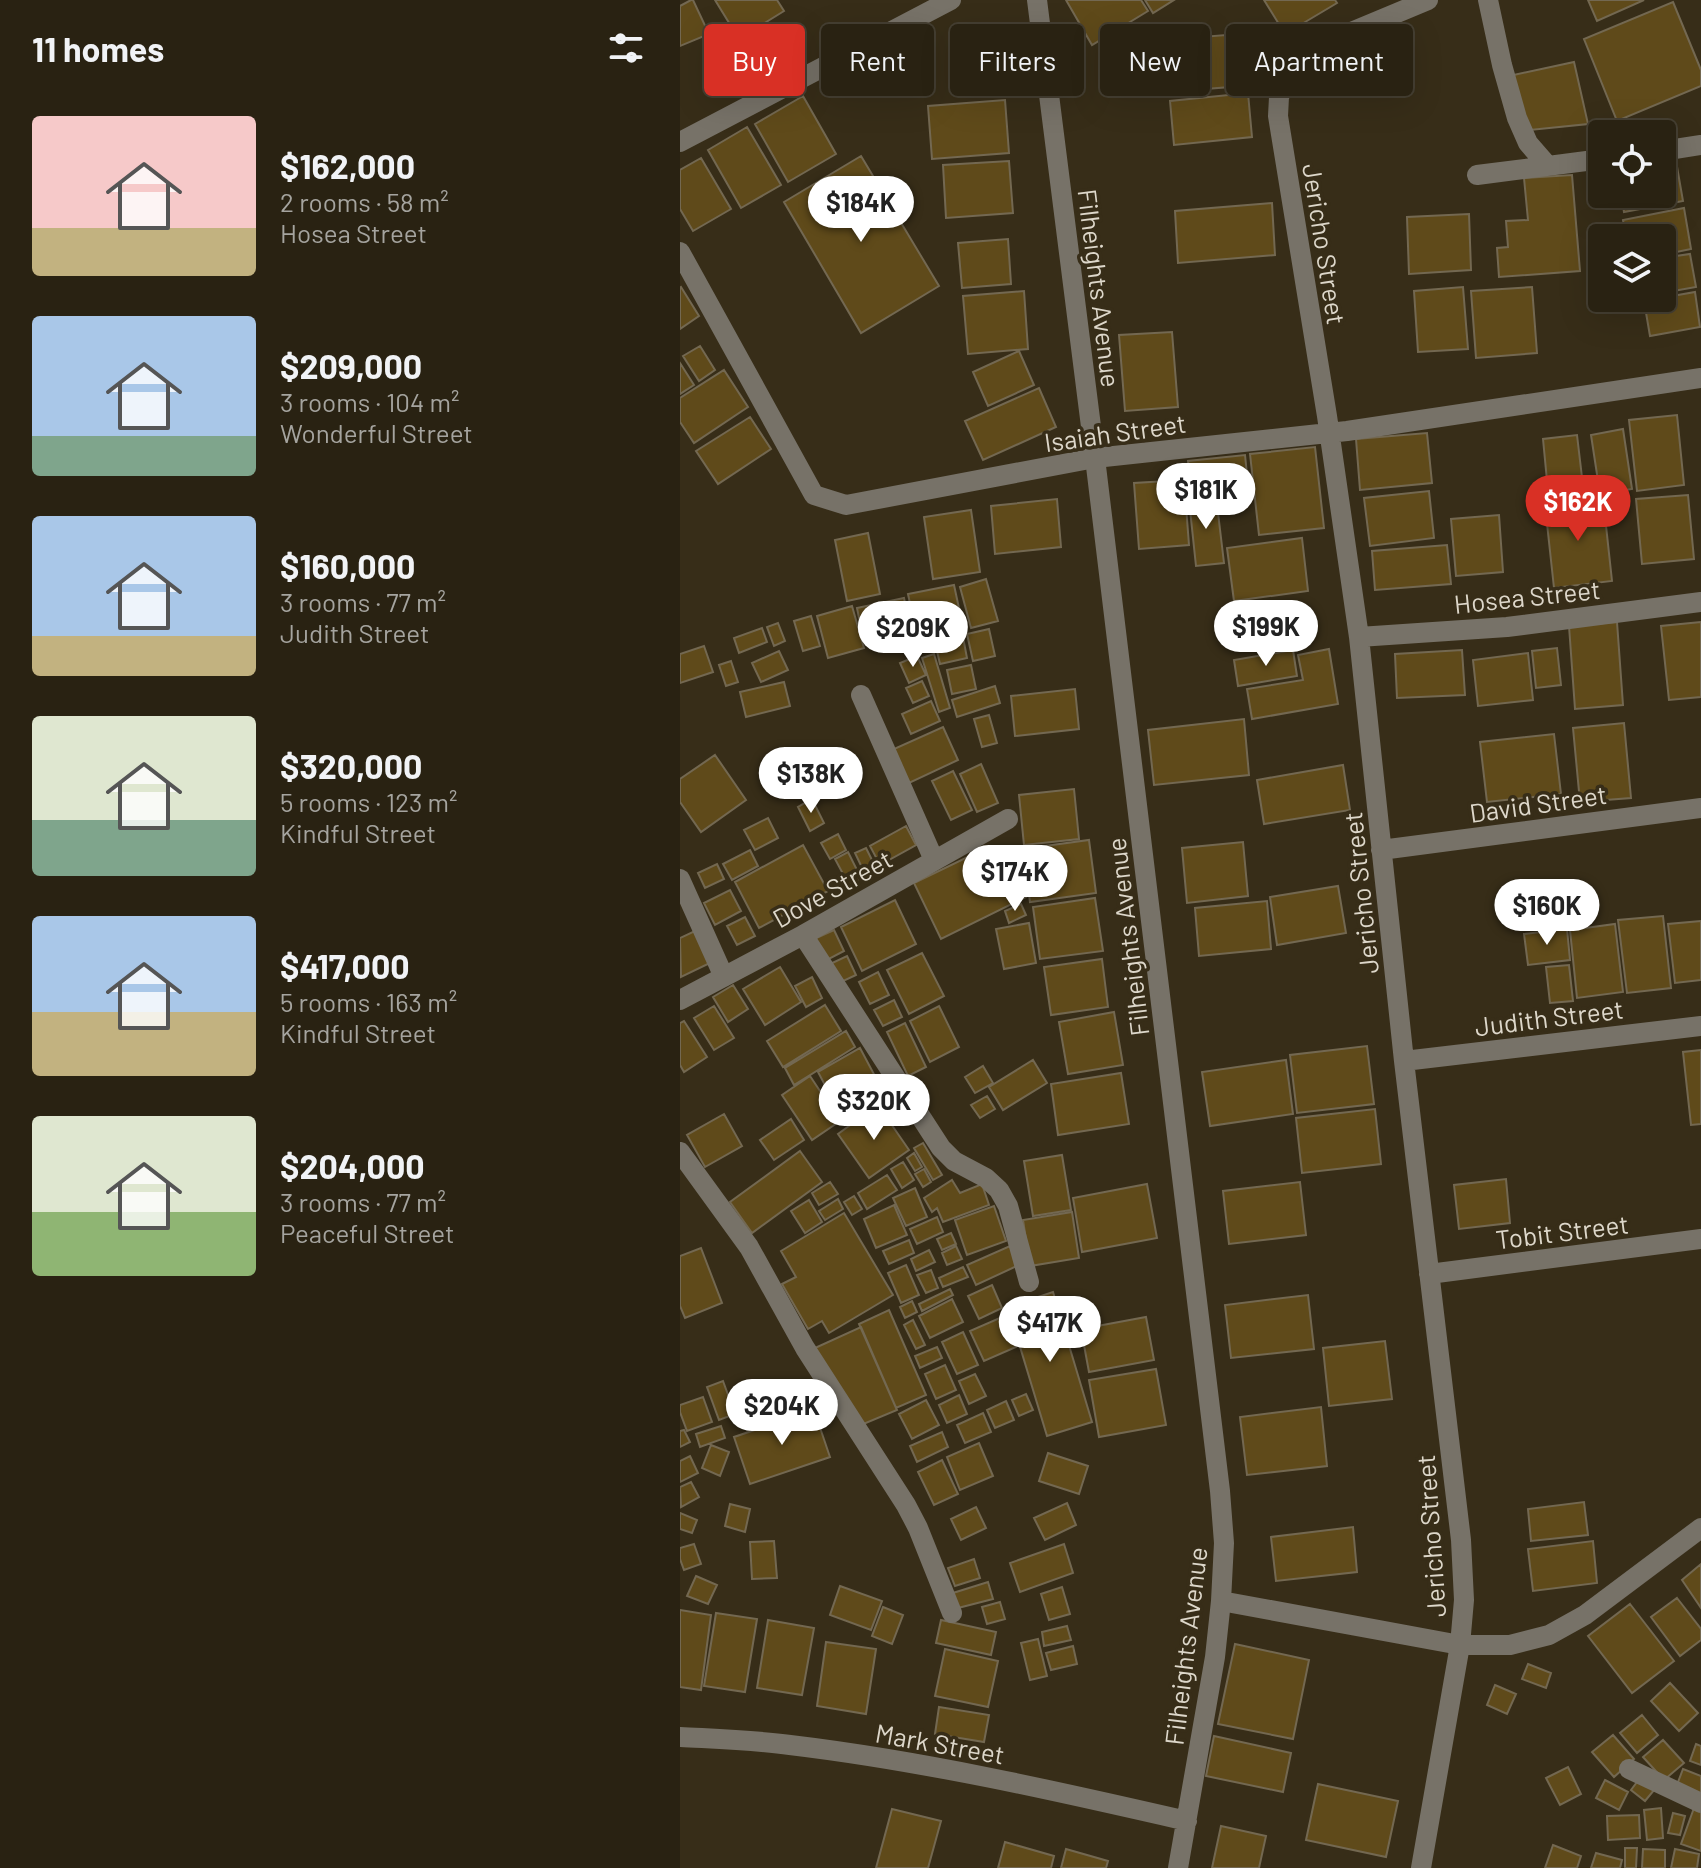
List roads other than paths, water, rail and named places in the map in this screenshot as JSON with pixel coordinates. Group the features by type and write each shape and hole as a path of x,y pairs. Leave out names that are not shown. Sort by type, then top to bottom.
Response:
{"street":[{"path":"680,142 951,0"},
{"name":"Filheights Avenue","path":"1037,0 1095,458 1224,1543 1215,1657 1178,1868"},
{"name":"Jericho Street","path":"1421,1868 1460,1645 1464,1600 1461,1540 1404,1061 1359,637 1330,434 1278,116 1279,97 1288,75 1304,56 1325,43 1428,0"},
{"path":"1488,0 1517,118 1528,143 1548,166"},
{"path":"1676,149 1701,145"},
{"path":"1477,175 1588,161"},
{"name":"Isaiah Street","path":"680,252 814,495 846,505 1095,458 1330,434 1701,378"},
{"name":"Hosea Street","path":"1359,637 1507,627 1701,602"},
{"path":"861,695 934,860"},
{"name":"David Street","path":"1381,850 1701,808"},
{"name":"Dove Street","path":"680,1000 803,935 1008,819"},
{"path":"680,879 724,977"},
{"path":"803,935 941,1148 954,1161 986,1178 999,1190 1008,1206 1029,1282"},
{"name":"Judith Street","path":"1404,1061 1701,1026"},
{"path":"680,1152 749,1247 805,1348 906,1505 952,1613"},
{"name":"Tobit Street","path":"1429,1274 1701,1239"},
{"path":"1221,1601 1460,1645 1510,1645 1549,1635 1585,1615 1701,1528"},
{"name":"Mark Street","path":"680,1737 788,1744 893,1760 1008,1781 1187,1821"},
{"path":"1629,1769 1701,1803"}]}
